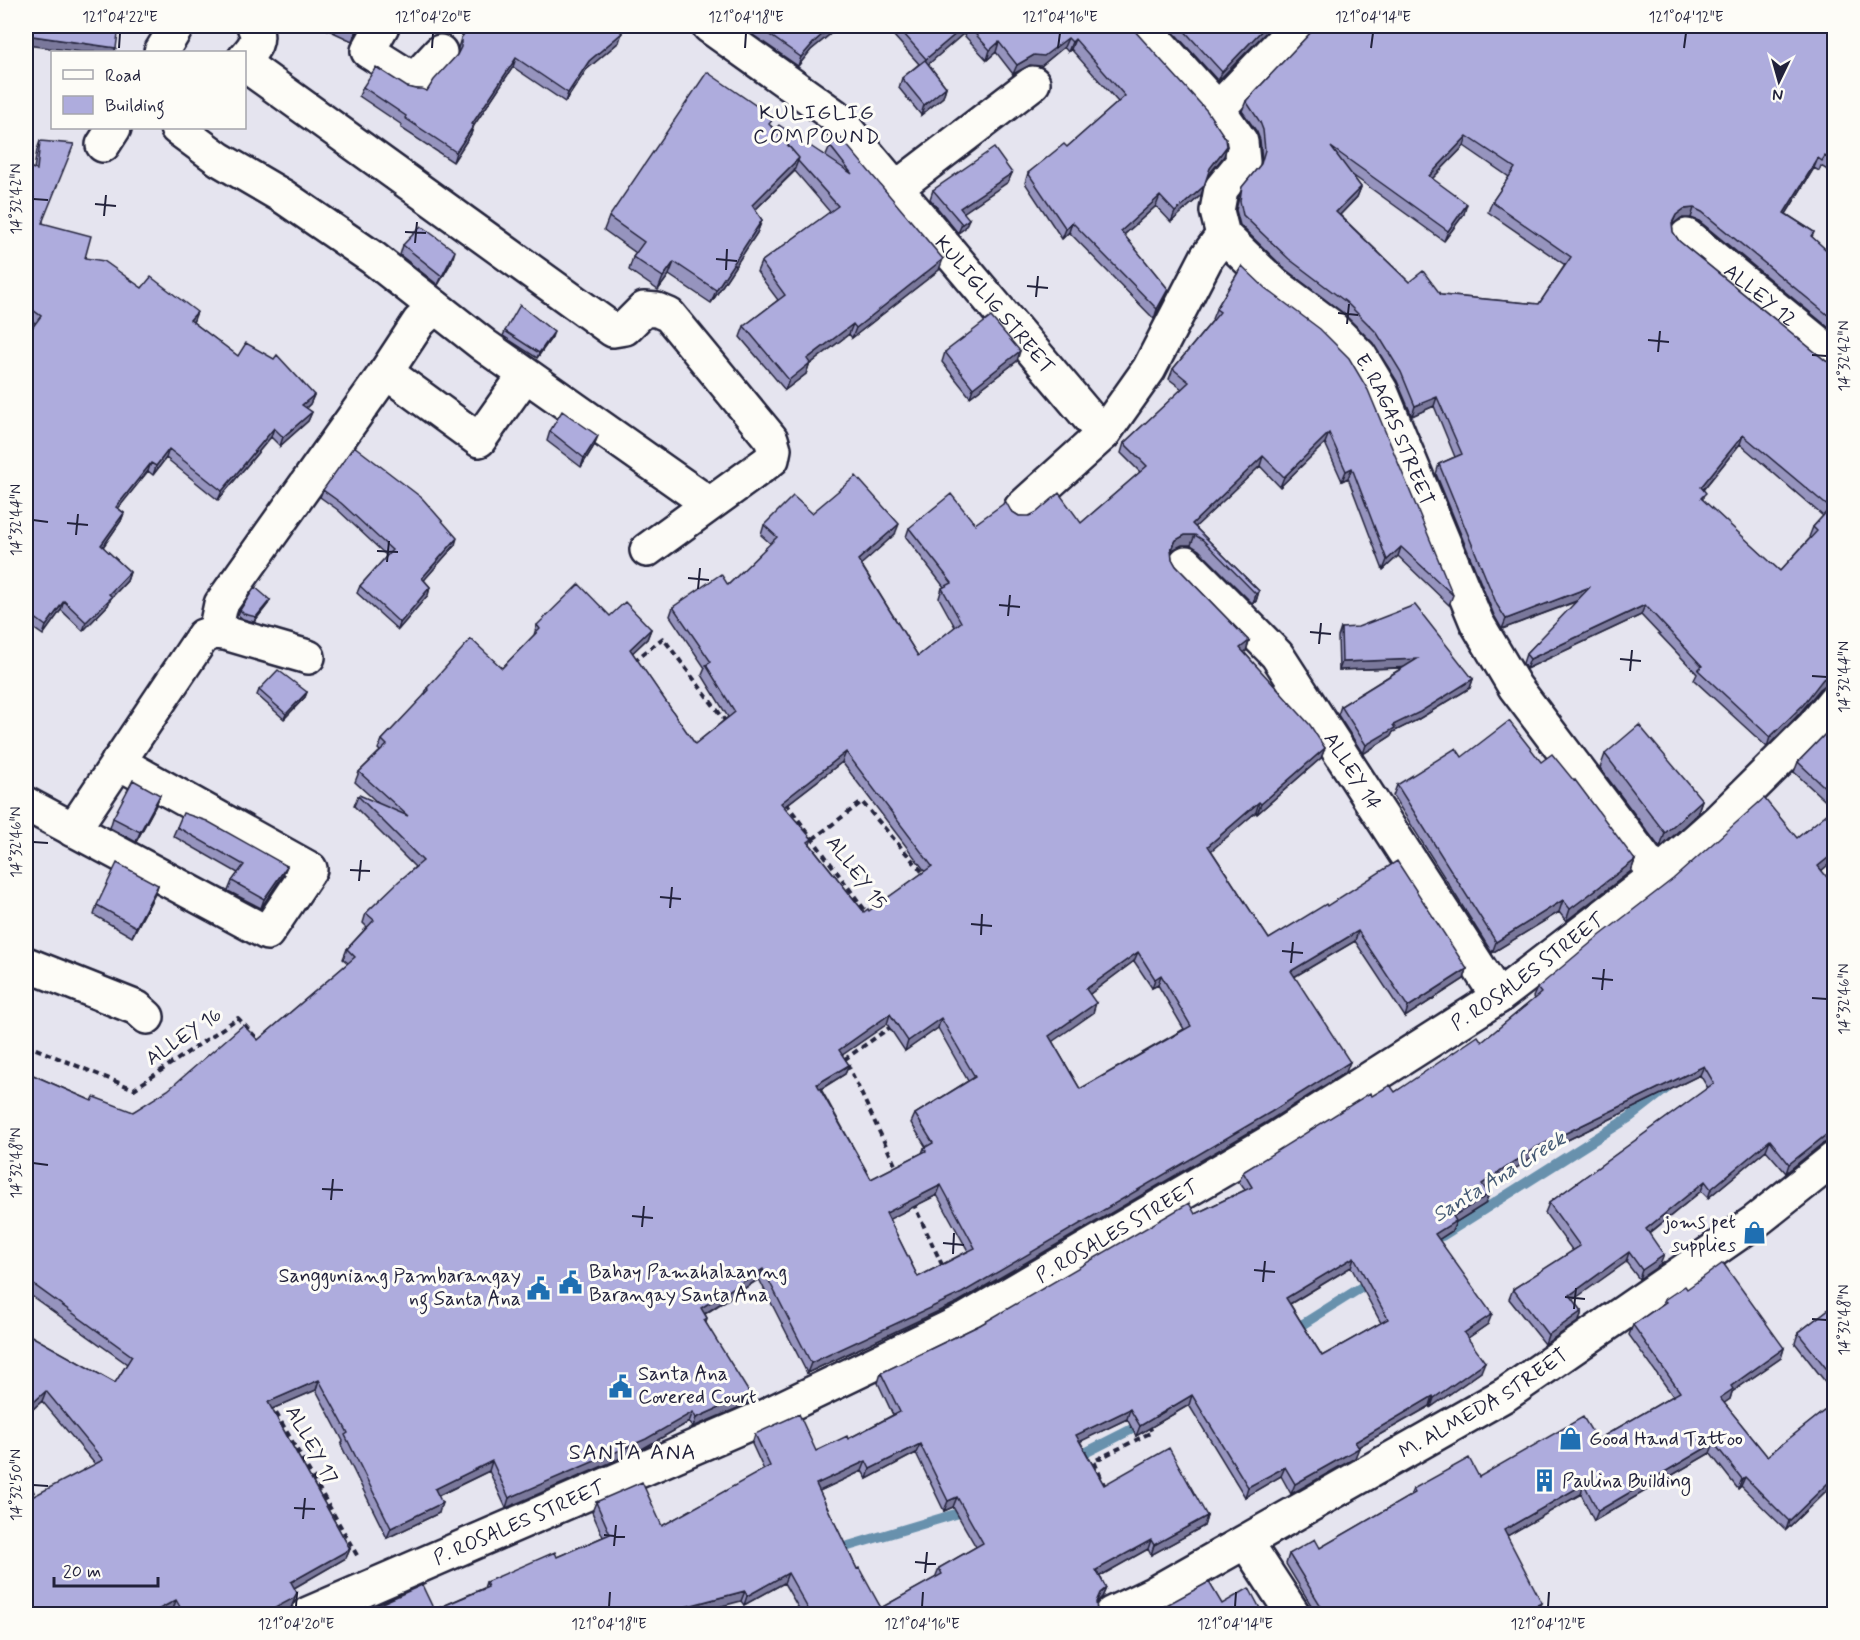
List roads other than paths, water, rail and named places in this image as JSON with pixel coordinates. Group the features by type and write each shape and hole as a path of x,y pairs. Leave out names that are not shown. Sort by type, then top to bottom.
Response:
{"street":[{"path":"162,51 177,26"},
{"path":"246,56 256,44 258,33 254,26"},
{"path":"382,26 368,51 414,80 440,52"},
{"name":"KULIGLIG STREET","path":"709,26 835,116 1103,434"},
{"path":"1021,508 1103,434 1149,369 1207,256 1223,235 1217,211 1221,189 1243,162 1241,141 1218,109 1143,26"},
{"path":"1218,109 1297,26"},
{"path":"246,65 613,330 625,328 644,309 657,310 669,315 771,439 774,449 772,459 647,549"},
{"path":"896,188 1033,83"},
{"path":"178,129 219,159 284,197 373,258 525,375 708,503"},
{"name":"E. RAGAS STREET","path":"1223,235 1273,283 1329,325 1360,356 1381,391 1477,623 1515,687 1657,875"},
{"name":"ALLEY 12","path":"1687,236 1834,356"},
{"path":"215,632 221,604 419,322 435,307"},
{"path":"386,372 479,440 525,375"},
{"name":"ALLEY 14","path":"1186,563 1277,655 1498,997"},
{"path":"73,830 203,636 215,632 225,633 308,657"},
{"name":"P. ROSALES STREET","path":"308,1614 759,1419 967,1319 1277,1138 1498,997 1657,875 1727,813 1813,727 1834,701"},
{"path":"26,804 267,933 310,869 118,762"},
{"path":"26,964 137,1008 147,1017"},
{"name":"M. ALMEDA STREET","path":"1111,1614 1151,1595 1506,1394 1756,1221 1834,1159"},
{"path":"1246,1542 1293,1614"}],"waterway":[{"name":"Santa Ana Creek","path":"1442,1236 1630,1117 1667,1088"},
{"name":"Santa Ana Creek","path":"1292,1331 1373,1280"},
{"name":"Santa Ana Creek","path":"1075,1458 1144,1423"},
{"name":"Santa Ana Creek","path":"835,1550 969,1510"}],"place":[{"name":"joms pet supplies","path":"1754,1233"},
{"name":"Bahay Pamahalaan ng Barangay Santa Ana","path":"571,1283"},
{"name":"Sangguniang Pambarangay ng Santa Ana","path":"539,1288"},
{"name":"Santa Ana Covered Court","path":"620,1386"},
{"name":"Good Hand Tattoo","path":"1571,1439"},
{"name":"Paulina Building","path":"1544,1481"}],"district":[{"name":"KULIGLIG COMPOUND","path":"817,125"},
{"name":"SANTA ANA","path":"633,1453"}]}
